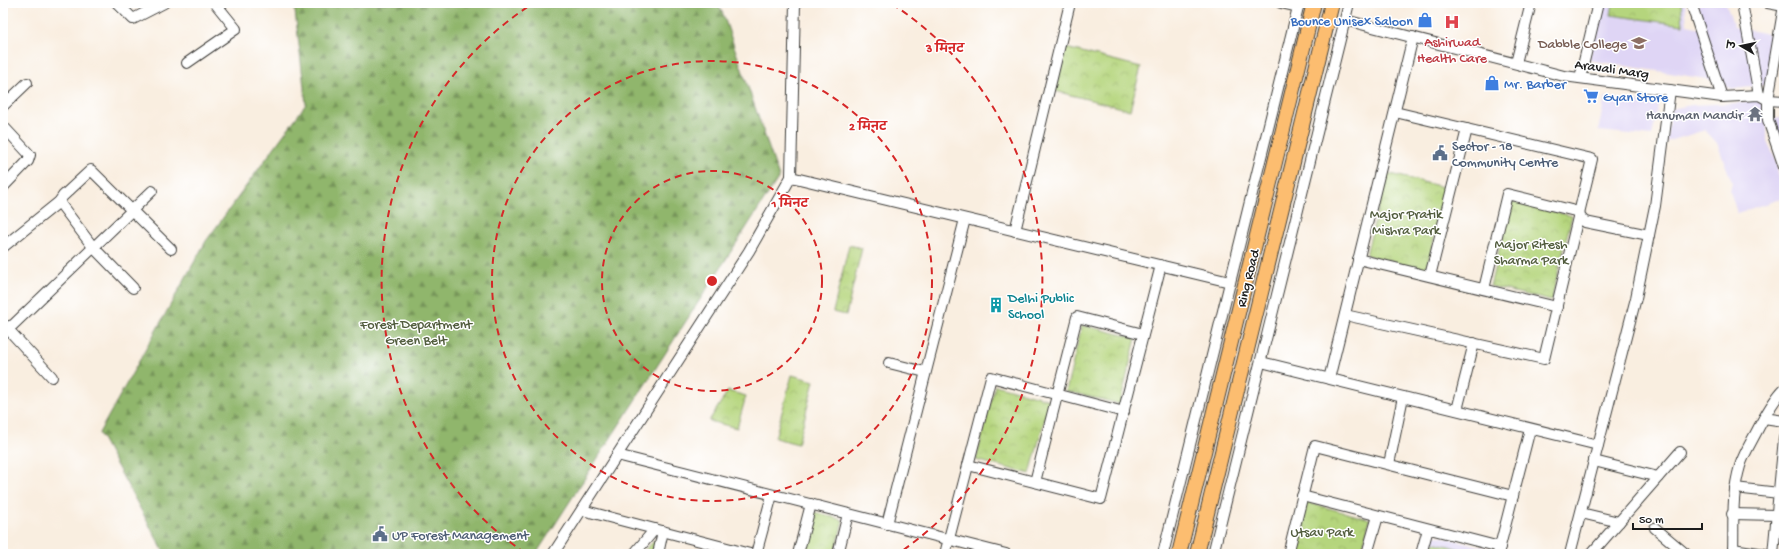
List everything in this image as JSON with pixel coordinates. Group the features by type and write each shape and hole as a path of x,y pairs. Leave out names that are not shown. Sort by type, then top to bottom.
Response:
{"highway":[{"name":"Ring Road","path":"1179,554 1314,3"},
{"name":"Ring Road","path":"1197,554 1332,3"}],"street":[{"path":"117,3 133,19 164,3"},
{"path":"187,63 236,29 215,3"},
{"path":"553,554 749,251 791,177 795,3"},
{"path":"1015,231 1070,3"},
{"path":"1163,554 1299,5 1281,3"},
{"path":"1213,554 1350,3"},
{"path":"1516,63 1531,3"},
{"path":"1580,78 1598,3"},
{"path":"1691,3 1722,97"},
{"path":"1742,3 1759,95 1768,100 1784,102"},
{"path":"1768,3 1784,5 1768,100 1768,120 1784,164"},
{"name":"Aravali Marg","path":"1345,20 1564,76 1722,97 1759,95"},
{"path":"1329,379 1413,37"},
{"path":"3,106 27,83"},
{"path":"1572,553 1636,298 1655,206 1670,90"},
{"path":"1345,316 1544,359 1557,307 1592,158 1395,112"},
{"path":"3,126 30,155 28,162 3,187"},
{"path":"1430,276 1466,129"},
{"path":"3,247 59,202 63,196 91,170 171,249"},
{"path":"791,177 1230,282"},
{"path":"4,326 13,326 152,191"},
{"path":"1484,289 1507,194 1579,212"},
{"path":"59,202 93,247 133,288"},
{"path":"1579,212 1581,218 1585,222 1649,235"},
{"path":"887,524 964,219"},
{"path":"1358,260 1557,307"},
{"path":"968,465 1101,499 1161,265"},
{"path":"1035,482 1077,317 1143,334"},
{"path":"4,326 52,377"},
{"path":"1457,410 1474,343"},
{"path":"1261,362 1598,445"},
{"path":"889,363 925,372"},
{"path":"945,554 991,377 1124,412"},
{"path":"1765,554 1733,552 1732,514 1735,488 1741,464 1764,418 1782,392"},
{"path":"1389,464 1403,397"},
{"path":"1764,418 1784,421"},
{"path":"1302,496 1428,529 1499,551 1530,429"},
{"path":"1773,554 1783,462 1784,438"},
{"path":"1288,554 1315,446 1513,496"},
{"path":"1591,554 1680,452"},
{"path":"617,455 1006,554"},
{"path":"1594,461 1658,477"},
{"path":"1735,488 1779,493"},
{"path":"756,554 772,494"},
{"path":"799,554 811,504"},
{"path":"582,510 750,554"},
{"path":"1581,513 1619,522"},
{"path":"838,554 848,514"},
{"path":"1732,514 1777,515"},
{"path":"1367,554 1378,516"},
{"path":"1654,528 1686,554"},
{"path":"1421,554 1428,529"},
{"path":"634,554 659,530"},
{"path":"658,554 659,530"}],"shaded area":[{"path":"1603,3 1685,3 1687,25 1705,29 1697,5 1706,3 1726,3 1734,27 1773,35 1770,83 1734,89 1713,80 1589,60"},
{"path":"1605,97 1658,105 1652,136 1598,131"},
{"path":"1763,99 1767,127 1767,141 1775,158 1783,198 1737,213 1730,191 1732,182 1717,143 1705,130 1666,142 1671,109 1692,105 1739,103"},
{"path":"1770,117 1784,119 1784,152"},
{"path":"1432,534 1495,550 1494,554 1427,554"}],"green space":[{"name":"Forest Department Green Belt","path":"294,3 717,3 723,14 779,177 536,554 165,554 99,433 206,241 306,104"},
{"path":"1613,3 1681,3 1683,25 1611,15"},
{"path":"1066,48 1141,67 1130,110 1055,91"},
{"name":"Major Pratik Mishra Park","path":"1387,173 1447,188 1426,270 1366,255"},
{"name":"Major Ritesh Sharma Park","path":"1511,201 1572,216 1551,301 1490,286"},
{"path":"849,245 862,248 846,315 833,312"},
{"path":"1082,325 1136,338 1120,404 1066,391"},
{"path":"792,375 814,381 798,444 775,438"},
{"path":"995,385 1050,400 1030,474 976,460"},
{"path":"728,391 746,396 737,428 709,421"},
{"name":"Utsav Park","path":"1305,502 1370,519 1361,554 1292,554"},
{"path":"814,512 843,520 835,554 803,554"},
{"path":"656,539 653,554 641,554"},
{"path":"1434,542 1467,551 1466,554 1431,554"}],"place":[{"name":"Bounce Unisex Saloon","path":"1425,20"},
{"name":"Ashirwad Health Care","path":"1452,22"},
{"name":"Dabble College","path":"1639,43"},
{"name":"Mr. Barber","path":"1492,83"},
{"name":"Gyan Store","path":"1591,96"},
{"name":"Hanuman Mandir","path":"1755,114"},
{"name":"Sector - 18 Community Centre","path":"1440,153"},
{"name":"Delhi Public School","path":"996,305"},
{"name":"UP Forest Management","path":"380,534"}]}
